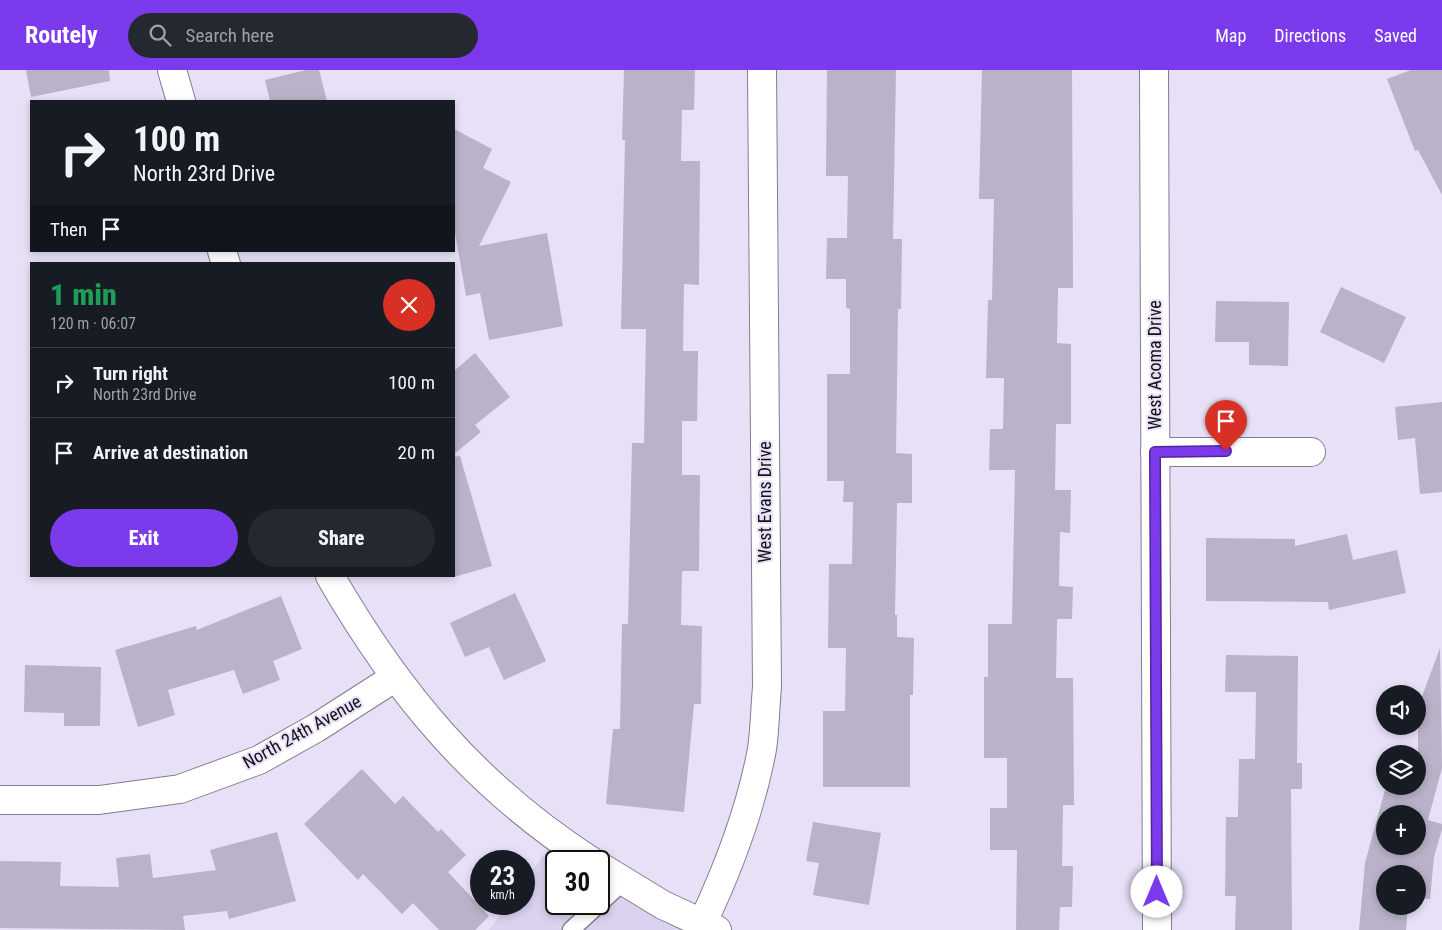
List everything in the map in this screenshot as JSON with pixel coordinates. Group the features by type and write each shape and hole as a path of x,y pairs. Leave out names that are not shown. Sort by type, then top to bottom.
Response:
{"street":[{"path":"172,70 181,100"},
{"name":"West Evans Drive","path":"710,927 720,887 747,809 762,748 767,687 762,70"},
{"name":"West Acoma Drive","path":"1154,70 1158,721 1157,930"},
{"path":"1155,452 1312,452"},
{"path":"331,577 394,678 421,713 462,758 517,808 576,850"},
{"name":"North 24th Avenue","path":"0,800 99,800 180,789 259,760 316,728 394,678"},
{"path":"610,873 663,905 710,927"}],"lane":[{"path":"571,930 623,882"}],"shaded area":[{"path":"556,838 574,850 547,850"},
{"path":"545,853 545,915 610,915 610,872 717,930 489,930 500,915 535,915 535,867"}],"building":[{"path":"26,70 109,70 110,81 31,97"},
{"path":"306,70 319,70 327,100 270,100 265,80"},
{"path":"624,70 695,70 694,110 682,110 681,161 700,161 699,285 684,284 683,351 698,351 697,421 682,421 682,475 700,475 699,571 682,571 681,625 702,626 701,704 694,704 684,812 606,804 613,729 620,729 622,624 628,624 632,443 644,443 646,329 621,329 625,140 622,140"},
{"path":"827,70 896,70 893,239 902,239 901,309 898,309 896,453 912,454 912,503 897,503 895,615 897,615 897,637 914,638 913,695 910,695 910,787 823,787 823,711 845,711 846,648 828,648 829,564 852,564 853,502 843,502 844,481 827,481 827,374 850,374 850,309 846,308 846,279 826,279 827,238 847,238 848,176 826,176"},
{"path":"982,70 1072,70 1073,288 1058,288 1057,343 1071,344 1071,424 1056,424 1055,490 1071,490 1070,533 1060,532 1059,586 1073,587 1072,619 1057,619 1056,678 1073,678 1074,805 1063,805 1062,866 1073,866 1072,907 1060,907 1059,930 1016,930 1017,850 990,850 990,808 1007,808 1007,758 984,758 984,677 988,677 988,624 1012,624 1015,470 989,470 990,429 1003,429 1004,378 986,378 988,300 992,300 994,199 979,199"},
{"path":"1411,70 1442,70 1442,195 1418,150 1415,151 1387,79"},
{"path":"455,130 492,149 483,168 511,182 479,246 547,233 563,326 489,340 480,293 466,296 455,233"},
{"path":"1341,287 1406,317 1384,363 1320,332"},
{"path":"1216,301 1289,302 1288,366 1249,365 1249,342 1215,342"},
{"path":"475,353 510,397 475,425 481,432 455,453 455,370"},
{"path":"1442,402 1442,492 1420,494 1415,438 1398,440 1395,407"},
{"path":"460,456 492,566 455,577 455,457"},
{"path":"1347,534 1353,560 1397,550 1406,593 1329,610 1328,602 1206,601 1206,538 1295,539 1295,546"},
{"path":"515,593 546,661 504,680 489,647 465,657 450,623"},
{"path":"281,596 302,649 273,661 280,680 243,694 234,670 168,690 175,715 138,727 115,650 196,626 197,630"},
{"path":"1440,648 1442,768 1428,820 1442,824 1442,829 1434,857 1430,899 1426,899 1426,865 1376,865 1376,915 1407,915 1406,930 1359,930 1365,863 1376,823 1376,855 1426,855 1426,805 1381,805 1384,795 1426,795 1426,745 1418,745 1418,735 1426,735 1426,686"},
{"path":"1226,655 1298,656 1297,763 1302,763 1302,789 1291,789 1292,930 1235,930 1236,896 1225,896 1226,817 1238,817 1239,759 1255,759 1256,692 1225,692"},
{"path":"25,665 101,667 100,726 64,726 64,713 24,712"},
{"path":"362,769 395,804 403,796 438,832 441,829 466,855 448,872 470,896 470,915 489,916 475,930 439,930 413,903 402,914 363,874 358,880 304,824"},
{"path":"813,822 881,833 869,905 813,895 819,863 806,861"},
{"path":"277,832 296,901 229,919 227,911 183,916 185,930 0,928 0,861 61,862 60,886 119,887 116,858 150,854 153,878 216,870 210,850"}],"route":[{"path":"1157,892 1158,721 1155,452 1226,451"}]}
